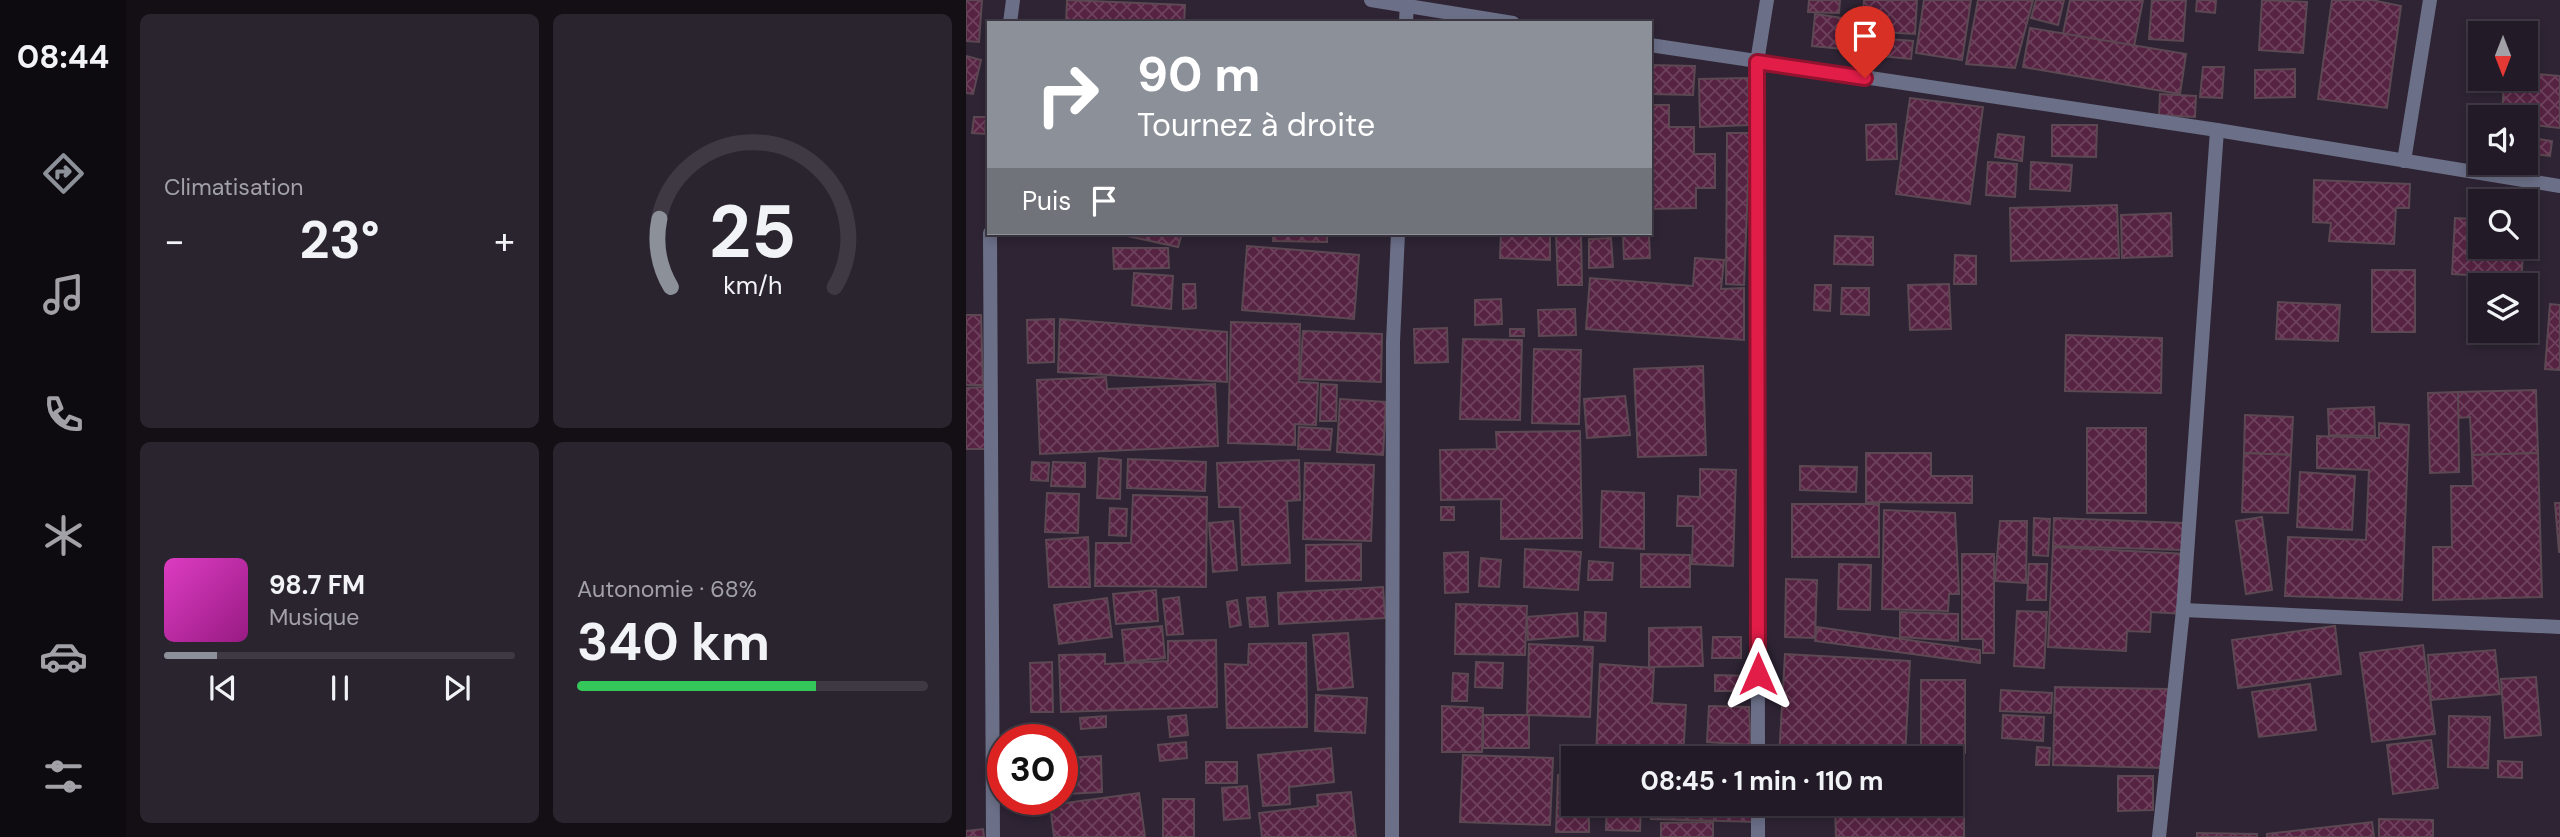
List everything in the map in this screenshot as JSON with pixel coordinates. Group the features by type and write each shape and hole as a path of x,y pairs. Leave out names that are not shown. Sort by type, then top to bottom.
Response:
{"street":[{"path":"1010,21 1013,0"},
{"path":"1371,0 1407,3 1502,21"},
{"path":"1758,746 1757,62 1767,0"},
{"path":"2403,161 2430,0"},
{"path":"1406,21 1407,3"},
{"path":"1652,45 2217,130 2560,186"},
{"path":"2159,837 2183,610 2217,130"},
{"path":"990,235 993,837"},
{"path":"1392,837 1393,342 1398,235"},
{"path":"2183,610 2560,627"},
{"path":"1758,816 1758,837"}],"building":[{"path":"966,0 982,0 979,42 966,41"},
{"path":"1067,0 1185,5 1184,21 1066,21"},
{"path":"1809,0 1840,0 1839,13 1808,12"},
{"path":"1864,0 1917,0 1915,34 1862,31"},
{"path":"1924,0 1971,0 1962,60 1916,53"},
{"path":"1978,0 2033,0 2015,68 1966,64"},
{"path":"2036,0 2064,0 2058,25 2031,18"},
{"path":"2070,0 2143,0 2134,46 2063,34"},
{"path":"2152,0 2186,0 2183,41 2149,39"},
{"path":"2197,0 2216,0 2215,13 2196,11"},
{"path":"2262,0 2307,2 2303,53 2259,50"},
{"path":"2332,0 2372,0 2401,6 2387,108 2318,99"},
{"path":"1815,14 1857,20 1854,50 1812,46"},
{"path":"2030,28 2186,54 2180,94 2023,67"},
{"path":"1862,37 1913,41 1911,59 1860,54"},
{"path":"966,56 981,60 973,94 966,93"},
{"path":"1652,65 1695,66 1693,95 1652,94"},
{"path":"2203,67 2224,67 2222,98 2200,97"},
{"path":"2295,69 2295,97 2255,98 2255,70"},
{"path":"2538,74 2560,76 2560,128 2538,125 2538,105 2503,105 2503,91 2538,91"},
{"path":"1748,78 1750,125 1700,127 1699,79"},
{"path":"2160,94 2196,96 2195,117 2159,115"},
{"path":"1910,98 1983,107 1970,204 1896,194"},
{"path":"1652,105 1669,105 1669,127 1694,127 1694,154 1715,154 1715,188 1696,188 1696,208 1652,209"},
{"path":"974,117 986,117 985,134 972,133"},
{"path":"1896,124 1897,159 1867,160 1866,125"},
{"path":"2052,125 2097,125 2096,157 2052,156"},
{"path":"1727,133 1750,133 1744,285 1726,284"},
{"path":"1998,134 2024,137 2022,161 1995,157"},
{"path":"2538,139 2552,141 2550,156 2538,155"},
{"path":"1988,162 2017,164 2015,197 1986,195"},
{"path":"2031,162 2072,165 2070,191 2030,189"},
{"path":"2314,180 2410,184 2409,208 2396,208 2394,244 2329,241 2331,223 2313,222"},
{"path":"2117,205 2119,258 2011,261 2010,208"},
{"path":"2171,213 2172,256 2122,258 2121,215"},
{"path":"2455,218 2468,219 2468,259 2523,259 2521,273 2452,274"},
{"path":"1123,235 1181,235 1178,247"},
{"path":"1273,235 1327,235 1327,242 1273,241"},
{"path":"1501,235 1550,235 1550,260 1500,258"},
{"path":"1556,235 1581,235 1582,285 1558,285"},
{"path":"1649,235 1650,258 1624,259 1623,236"},
{"path":"1835,236 1873,237 1873,265 1834,264"},
{"path":"1611,238 1613,267 1589,268 1589,239"},
{"path":"1247,246 1359,255 1354,319 1242,310"},
{"path":"1113,248 1168,248 1169,268 1114,269"},
{"path":"1955,255 1976,256 1976,284 1954,284"},
{"path":"1695,258 1724,260 1721,289 1744,288 1744,340 1586,329 1590,278 1693,286"},
{"path":"2372,270 2415,270 2415,332 2372,332"},
{"path":"1134,273 1173,276 1171,309 1132,305"},
{"path":"1183,284 1195,284 1196,308 1183,309"},
{"path":"1949,284 1951,329 1910,330 1908,285"},
{"path":"1815,285 1831,285 1830,311 1814,310"},
{"path":"1842,288 1869,288 1869,315 1841,314"},
{"path":"1501,299 1502,324 1475,325 1475,300"},
{"path":"2278,302 2340,305 2338,341 2276,339"},
{"path":"2550,304 2560,305 2560,370 2545,369"},
{"path":"1575,309 1576,335 1539,336 1538,310"},
{"path":"966,315 981,315 983,385 966,385"},
{"path":"1054,319 1054,362 1028,363 1027,320"},
{"path":"1060,319 1227,332 1227,382 1058,372"},
{"path":"1231,322 1300,324 1299,382 1318,383 1316,425 1295,424 1295,445 1228,443"},
{"path":"1447,328 1448,362 1415,363 1414,329"},
{"path":"1510,329 1524,329 1524,336 1510,336"},
{"path":"1303,331 1382,334 1381,382 1300,379"},
{"path":"2066,335 2162,338 2161,393 2065,391"},
{"path":"1463,339 1522,340 1520,420 1460,419"},
{"path":"1534,349 1581,350 1579,424 1532,423"},
{"path":"1703,366 1706,455 1638,457 1634,369"},
{"path":"1106,377 1107,389 1215,384 1218,446 1040,454 1037,380"},
{"path":"1321,384 1337,385 1336,421 1320,421"},
{"path":"985,387 985,449 966,449 966,388"},
{"path":"2536,390 2538,453 2472,455 2470,417 2458,418 2458,392"},
{"path":"2458,392 2459,472 2430,473 2428,393"},
{"path":"1625,396 1630,435 1587,438 1584,399"},
{"path":"1340,399 1386,402 1383,455 1337,452"},
{"path":"2374,407 2375,436 2329,435 2328,409"},
{"path":"2245,415 2293,417 2291,455 2244,453"},
{"path":"2379,423 2409,425 2402,600 2285,596 2288,537 2366,540 2369,470 2317,468 2317,436 2379,438"},
{"path":"1299,427 1332,429 1330,450 1298,449"},
{"path":"2087,428 2146,428 2146,513 2087,513"},
{"path":"1580,431 1582,538 1501,539 1501,499 1441,500 1440,450 1497,449 1496,432"},
{"path":"1866,453 1931,453 1931,476 1972,476 1972,503 1866,502"},
{"path":"2244,453 2291,455 2288,513 2242,512"},
{"path":"2538,453 2542,597 2433,600 2433,547 2452,547 2451,486 2473,486 2472,455"},
{"path":"1099,458 1121,460 1120,499 1097,498"},
{"path":"1128,459 1206,462 1205,491 1127,488"},
{"path":"1299,460 1300,500 1287,501 1290,563 1242,565 1240,507 1219,507 1217,463"},
{"path":"1032,462 1049,463 1048,481 1031,480"},
{"path":"1053,462 1085,463 1085,487 1051,486"},
{"path":"1305,463 1374,465 1371,541 1303,539"},
{"path":"1800,466 1857,467 1856,492 1800,490"},
{"path":"1700,469 1736,470 1733,566 1692,564 1693,526 1677,526 1678,496 1700,497"},
{"path":"2300,472 2355,476 2352,530 2297,527"},
{"path":"1602,491 1644,493 1644,549 1600,547"},
{"path":"1047,493 1079,494 1078,533 1045,532"},
{"path":"1133,495 1207,497 1206,587 1095,586 1096,543 1131,543"},
{"path":"2555,503 2560,503 2560,552 2559,552"},
{"path":"1792,504 1879,504 1879,557 1792,557"},
{"path":"1441,507 1454,507 1454,520 1441,520"},
{"path":"1110,508 1127,509 1126,536 1109,535"},
{"path":"1884,510 1955,513 1959,594 1949,594 1948,611 1882,609"},
{"path":"2262,517 2272,590 2246,594 2236,521"},
{"path":"2034,518 2050,519 2048,556 2033,555"},
{"path":"2054,518 2183,523 2182,550 2053,546"},
{"path":"1233,521 1237,570 1213,572 1209,523"},
{"path":"2000,521 2027,521 2026,583 1995,581"},
{"path":"1088,537 1090,587 1049,587 1046,540"},
{"path":"1361,544 1361,580 1306,581 1306,545"},
{"path":"2053,547 2187,554 2184,614 2151,612 2150,632 2127,631 2126,651 2048,647"},
{"path":"1525,549 1581,552 1578,590 1524,587"},
{"path":"1468,552 1468,592 1445,593 1444,553"},
{"path":"1641,554 1690,555 1690,587 1641,587"},
{"path":"1962,554 1994,554 1994,653 1983,653 1983,639 1962,639"},
{"path":"1481,558 1501,560 1499,587 1479,586"},
{"path":"1589,561 1613,563 1612,580 1588,580"},
{"path":"1839,564 1871,565 1870,610 1838,609"},
{"path":"2029,564 2047,564 2046,600 2027,600"},
{"path":"1786,579 1817,580 1815,638 1785,637"},
{"path":"1383,587 1385,618 1279,624 1278,593"},
{"path":"1156,590 1158,621 1116,624 1113,594"},
{"path":"1179,597 1183,634 1167,635 1163,599"},
{"path":"1265,597 1268,626 1250,627 1247,598"},
{"path":"1107,598 1112,637 1059,644 1054,605"},
{"path":"1237,600 1241,625 1230,627 1227,602"},
{"path":"1456,604 1527,606 1525,655 1455,654"},
{"path":"2017,611 2047,612 2044,668 2014,666"},
{"path":"1585,612 1606,613 1605,641 1584,640"},
{"path":"1900,612 1958,614 1958,641 1900,637"},
{"path":"1577,613 1578,636 1528,640 1527,617"},
{"path":"1162,626 1165,658 1125,662 1122,630"},
{"path":"2335,626 2341,674 2238,688 2232,640"},
{"path":"1701,627 1703,666 1649,667 1649,628"},
{"path":"1817,627 1980,650 1980,663 1815,641"},
{"path":"1348,633 1353,687 1318,690 1313,635"},
{"path":"1713,637 1741,637 1741,658 1712,658"},
{"path":"1216,640 1217,707 1061,712 1059,655 1105,654 1105,664 1168,661 1168,641"},
{"path":"1306,643 1307,727 1227,728 1225,664 1248,665 1249,644"},
{"path":"1529,644 1593,647 1590,717 1527,715"},
{"path":"2423,645 2435,734 2372,742 2360,653"},
{"path":"2495,650 2500,694 2431,700 2428,655"},
{"path":"1785,654 1910,661 1906,746 1780,746"},
{"path":"1052,662 1053,712 1031,712 1030,663"},
{"path":"1476,662 1503,663 1502,688 1475,687"},
{"path":"1600,664 1654,668 1652,703 1686,705 1684,746 1596,746"},
{"path":"1453,673 1468,674 1467,701 1452,701"},
{"path":"1715,675 1751,676 1750,691 1715,691"},
{"path":"2536,677 2541,735 2505,738 2501,679"},
{"path":"1921,680 1965,680 1965,753 1963,746 1921,746"},
{"path":"2310,684 2316,730 2259,737 2252,692"},
{"path":"2055,687 2168,689 2165,768 2053,765"},
{"path":"2001,690 2052,693 2051,713 2000,711"},
{"path":"1316,695 1367,698 1365,733 1315,731"},
{"path":"1442,706 1483,708 1482,752 1442,752"},
{"path":"1709,706 1749,707 1751,745 1707,742"},
{"path":"1186,715 1188,735 1170,737 1168,717"},
{"path":"1483,715 1529,715 1529,748 1483,748"},
{"path":"2003,715 2044,717 2043,741 2002,738"},
{"path":"1106,716 1106,727 1081,729 1080,718"},
{"path":"2449,716 2490,717 2488,768 2448,767"},
{"path":"2431,740 2438,788 2393,794 2387,745"},
{"path":"1186,742 1187,758 1160,761 1158,745"},
{"path":"2037,747 2050,748 2049,765 2036,765"},
{"path":"1331,748 1334,782 1289,787 1290,804 1263,806 1258,755"},
{"path":"1463,755 1553,758 1550,825 1460,822"},
{"path":"1101,756 1102,792 1078,793 1078,757"},
{"path":"2498,761 2522,762 2522,778 2498,777"},
{"path":"1206,762 1237,762 1237,783 1206,783"},
{"path":"1558,775 1561,775 1561,816 1589,816 1589,832 1556,832"},
{"path":"1964,775 1964,837 1836,837 1835,816 1963,816"},
{"path":"2118,776 2153,776 2153,810 2118,811"},
{"path":"1247,786 1250,818 1224,820 1222,788"},
{"path":"1351,792 1356,837 1262,837 1259,813 1318,806 1317,795"},
{"path":"1139,793 1145,837 1054,837 1051,815 1078,815 1078,801"},
{"path":"1163,799 1194,799 1194,837 1163,837"},
{"path":"1607,816 1641,816 1640,831 1606,830"},
{"path":"1651,816 1757,816 1757,822 1651,819"},
{"path":"2379,819 2433,820 2433,837 2379,837"},
{"path":"1713,822 1713,837 1661,837 1661,823"},
{"path":"2372,822 2374,837 2267,837 2267,834"},
{"path":"983,829 984,837 966,837 966,831"},
{"path":"2197,833 2257,834 2257,837 2197,837"}],"route":[{"path":"1758,674 1757,62 1865,78"}]}
